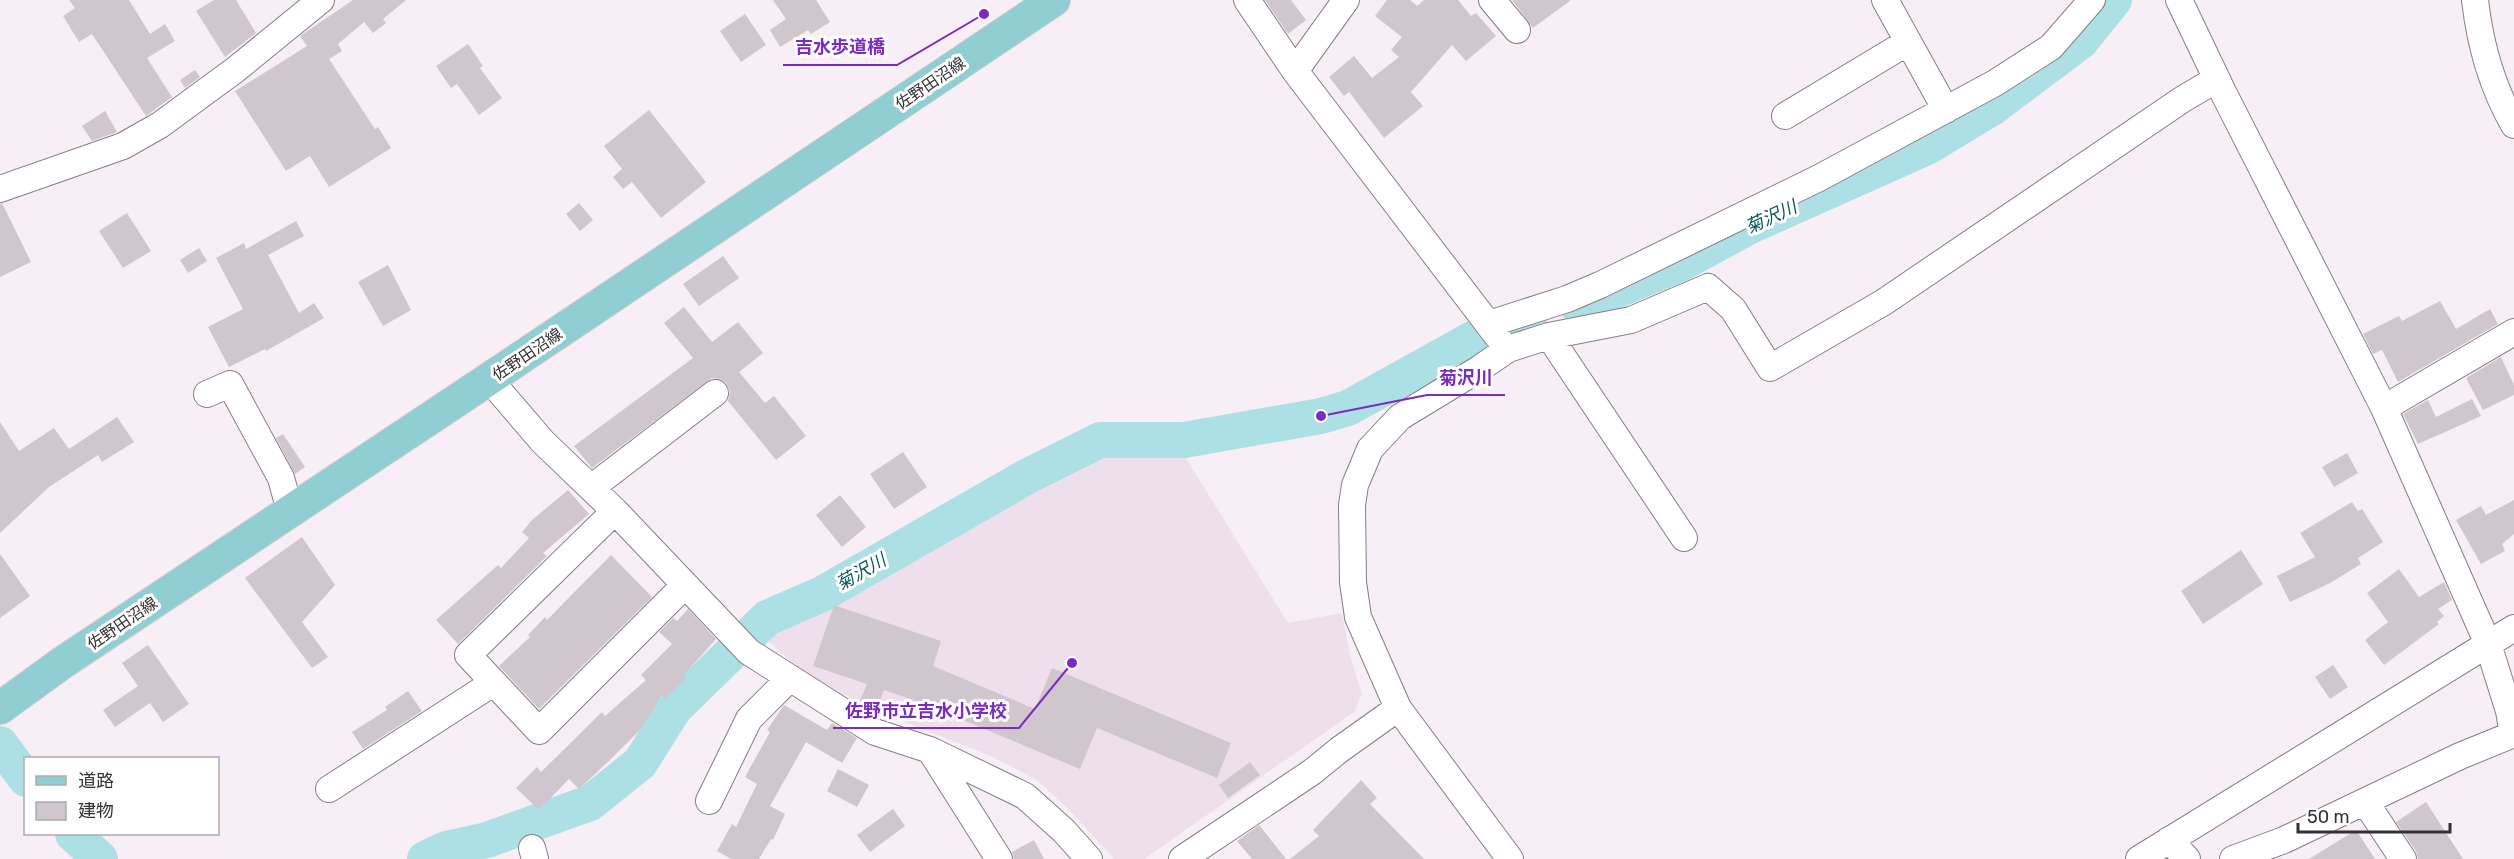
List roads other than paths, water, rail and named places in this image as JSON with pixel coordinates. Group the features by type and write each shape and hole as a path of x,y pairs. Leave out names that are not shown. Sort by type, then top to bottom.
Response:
{"main road":[{"name":"佐野田沼線","path":"0,708 62,663 489,380 1054,0"}],"street":[{"path":"0,189 123,146 151,130 235,70 321,0"},
{"path":"1247,0 1295,71 1508,349"},
{"path":"1295,71 1346,0"},
{"path":"1492,0 1517,30"},
{"path":"1885,0 1946,110"},
{"path":"1489,324 1567,299 1600,285 1820,178 1995,83 2051,47 2092,0"},
{"path":"2180,0 2217,79 2384,408 2488,644 2509,711 2513,734 2460,756 2366,803 2284,840 2234,859"},
{"path":"2475,0 2479,33 2496,89 2514,125"},
{"path":"1785,116 1908,42"},
{"path":"1510,859 1398,708 1358,617 1353,582 1352,506 1355,485 1370,449 1400,417 1508,349 1549,336 1631,320 1708,286 1733,309 1770,368 1884,302 2183,99 2217,79"},
{"path":"2384,408 2514,332"},
{"path":"1549,336 1684,538"},
{"path":"489,380 543,442 615,511 749,652 875,732 930,750 1025,796 1064,831 1089,859"},
{"path":"207,394 230,384 281,478 290,511"},
{"path":"591,489 715,393"},
{"path":"615,511 468,655 493,683 539,731 684,586"},
{"path":"2139,859 2514,628"},
{"path":"710,801 749,719 790,678"},
{"path":"329,789 493,683"},
{"path":"1182,859 1312,772 1398,708"},
{"path":"930,750 999,859"},
{"path":"2366,803 2403,859"},
{"path":"2169,840 2187,859"}],"waterway":[{"name":"菊沢川","path":"1578,306 1682,263 1750,226 1927,147 1993,107 2081,41 2114,0"},
{"name":"菊沢川","path":"425,859 446,849 487,840 590,803 640,763 674,709 767,618 822,594 1028,476 1100,440 1184,440 1321,416 1348,408 1487,331 1529,323"},
{"name":"菊沢川","path":"0,744 24,776"},
{"name":"菊沢川","path":"74,835 100,859"}],"place":[{"name":"吉水歩道橋","path":"984,14"},
{"name":"菊沢川","path":"1321,416"},
{"name":"佐野市立吉水小学校","path":"1072,663"}]}
